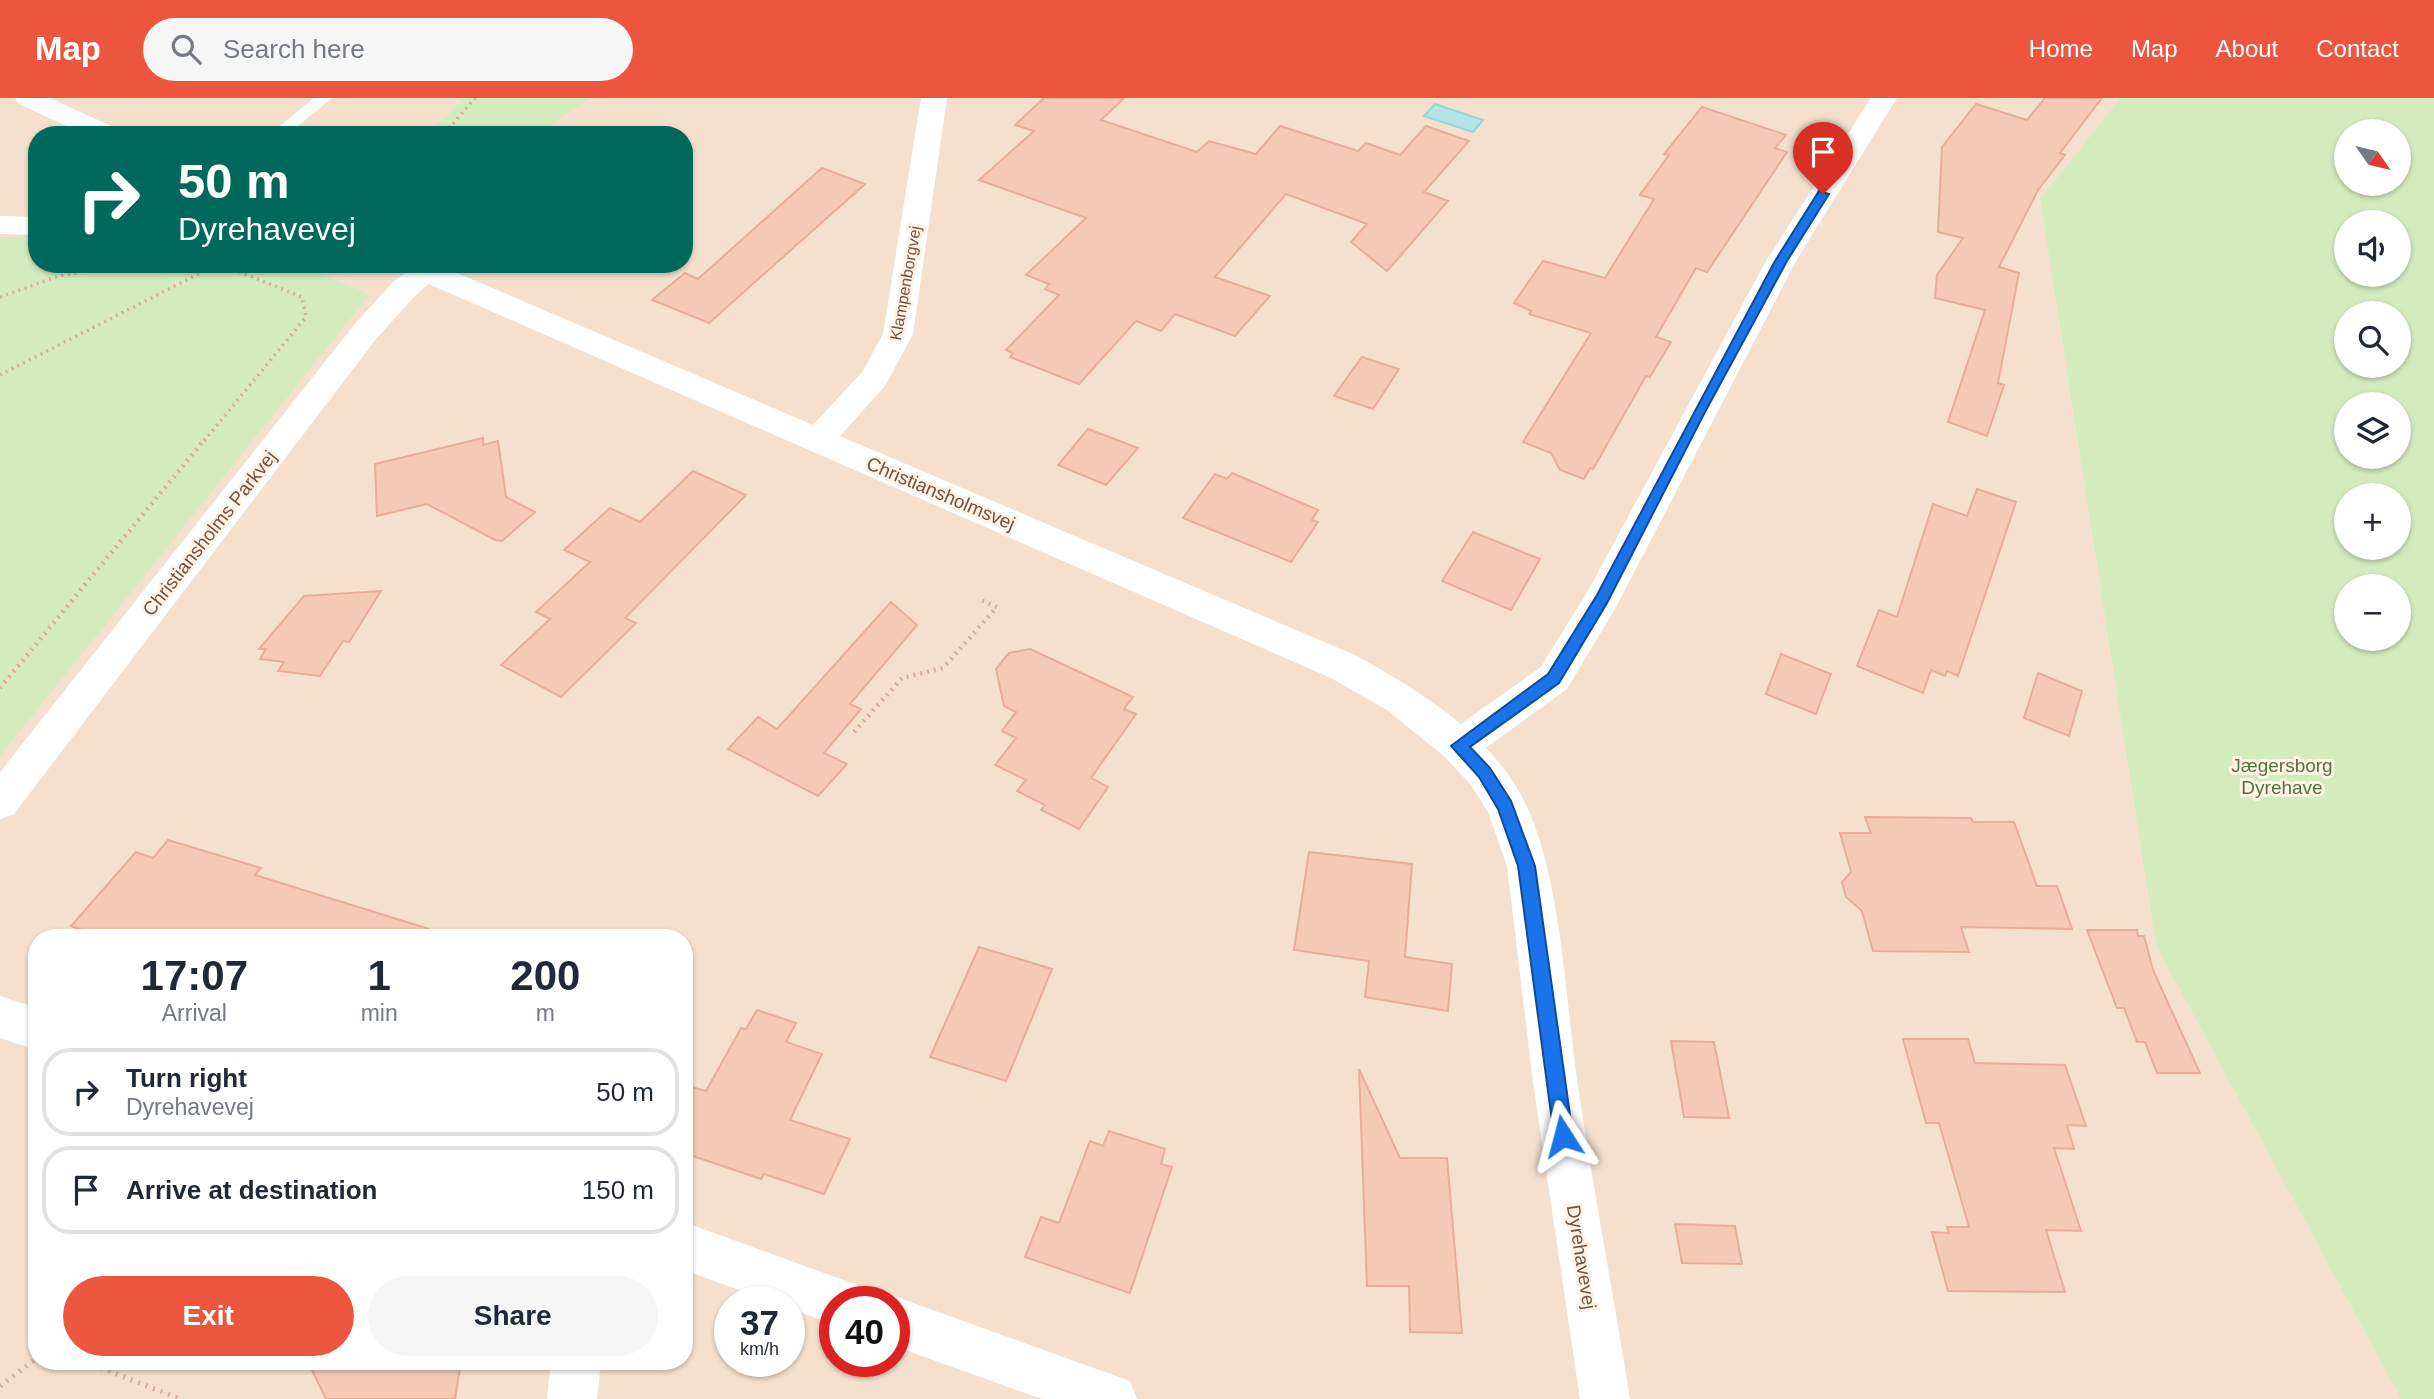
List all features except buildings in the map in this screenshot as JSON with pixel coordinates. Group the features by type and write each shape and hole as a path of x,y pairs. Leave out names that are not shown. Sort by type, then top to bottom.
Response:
{"street":[{"path":"28,98 89,126"},
{"name":"Klampenborgvej","path":"817,440 875,380 889,360 898,334 934,98"},
{"path":"1459,746 1554,678 1602,599 1698,412 1781,261 1884,98"},
{"path":"0,225 28,226"},
{"name":"Christiansholms Parkvej","path":"0,802 365,332 404,289 415,273"},
{"name":"Christiansholmsvej","path":"430,273 1344,667 1400,699 1459,746"},
{"name":"Dyrehavevej","path":"1459,746 1485,773 1506,806 1527,866 1555,1082 1605,1399"},
{"path":"0,1017 28,1026"},
{"path":"693,1250 819,1295"},
{"path":"910,1327 1112,1399"},
{"path":"572,1399 575,1370"}],"lane":[{"path":"288,126 324,98"}],"path":[{"path":"450,126 475,98"},
{"path":"0,298 25,285 72,273"},
{"path":"0,375 201,273"},
{"path":"0,688 306,317 302,297 242,273"},
{"path":"854,732 902,678 943,668 997,607 978,599"},
{"path":"0,1387 28,1365"},
{"path":"106,1370 180,1399"}],"shaded area":[{"path":"0,98 2120,98 2040,199 2156,946 2401,1399 0,1399"}],"green space":[{"path":"462,98 590,98 548,126 434,126 446,118"},
{"name":"Jægersborg Dyrehave","path":"2120,98 2434,98 2434,1399 2401,1399 2156,946 2040,199"},
{"path":"0,237 28,237 28,273 318,273 370,294 0,756"}],"water":[{"path":"1435,104 1483,120 1473,132 1424,116"}],"route":[{"path":"1563,1136 1527,866 1506,806 1485,773 1459,746 1554,678 1602,599 1698,412 1781,261 1823,194"}]}
